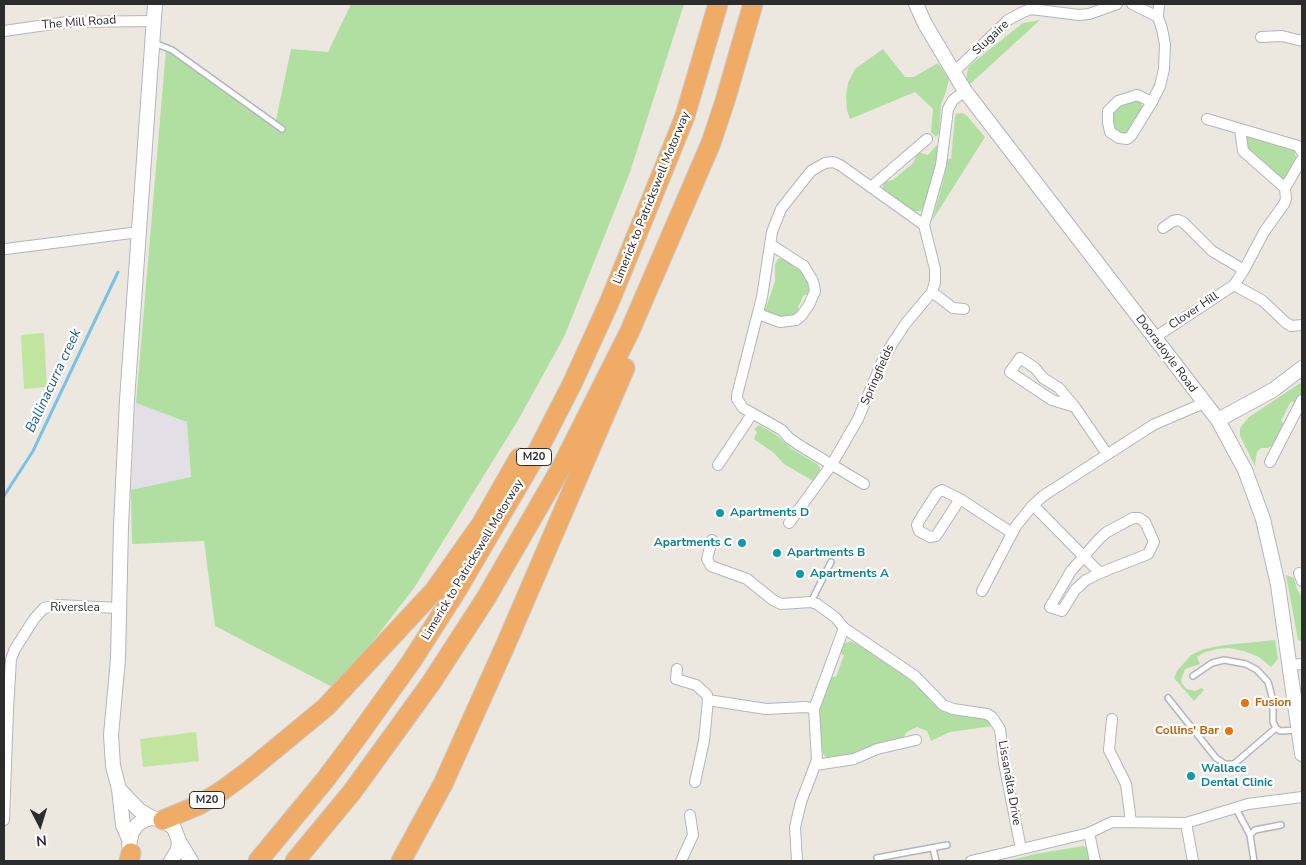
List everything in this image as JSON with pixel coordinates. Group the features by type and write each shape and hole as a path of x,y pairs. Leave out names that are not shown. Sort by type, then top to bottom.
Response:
{"highway":[{"name":"Limerick to Patrickswell Motorway","path":"258,861 290,824 358,736 447,606 501,517 572,384 609,303 685,116 718,4"},
{"name":"M20","path":"401,861 443,784 567,503 690,216 753,4"},
{"name":"M20","path":"295,861 352,792 431,683 486,598 537,512 585,422 629,333 711,143"},
{"name":"M20","path":"158,819 199,805 223,790 326,707 434,591 482,523 520,456 602,302 667,161"}],"street":[{"path":"132,854 123,825 119,790 113,766 111,734 118,659 124,452 155,4"},
{"name":"Dooradoyle Road","path":"916,4 925,24 965,91 1202,402 1218,420 1245,470 1264,519 1296,665 1302,754"},
{"name":"Slugaire","path":"954,72 1008,20 1031,6 1079,16 1117,4"},
{"path":"1132,4 1158,17"},
{"path":"1152,102 1137,95 1118,101 1108,111 1110,132 1119,138 1127,139 1131,136 1152,102 1160,86 1165,56 1165,40 1158,17 1159,4"},
{"name":"The Mill Road","path":"4,31 67,22 154,22"},
{"path":"1261,37 1282,36 1302,41"},
{"path":"964,309 953,308 932,292 935,282 935,269 924,225 941,165 948,108 953,100 965,91"},
{"path":"1207,119 1298,146 1302,152"},
{"path":"1240,128 1243,151 1285,188"},
{"path":"871,187 927,139"},
{"name":"Clover Hill","path":"1154,338 1234,284 1244,270 1264,232 1284,204 1285,188 1302,158"},
{"path":"864,484 789,438 782,430 752,414 739,404 737,395 758,314 772,232 781,208 811,171 818,166 833,162 840,165 924,225"},
{"path":"1162,228 1173,221 1183,222 1212,251 1244,270"},
{"path":"6,249 139,232"},
{"path":"758,314 780,322 794,320 800,317 809,305 815,291 810,273 804,266 770,244"},
{"path":"1234,284 1260,299 1285,322 1292,326 1302,325"},
{"name":"Springfields","path":"789,523 832,464 860,415 882,362 892,344 906,323 932,292"},
{"path":"1075,407 1052,400 1010,372 1020,358 1035,368 1043,378 1059,388 1075,407 1106,454"},
{"path":"1218,420 1273,390 1302,368"},
{"path":"1270,462 1302,400"},
{"path":"982,591 1012,533 1033,505 1106,454 1153,425 1202,402"},
{"path":"718,465 752,414"},
{"path":"960,499 936,536 930,537 919,531 918,521 939,492 946,491 960,499 1012,533"},
{"path":"1033,505 1100,573"},
{"path":"1133,518 1140,518 1145,522 1154,542 1148,554 1086,580 1075,590 1062,611 1050,607 1071,571 1084,558 1107,532 1133,518"},
{"path":"712,540 707,559 711,566 747,579 781,604 810,602"},
{"name":"Lissanálta Drive","path":"810,602 824,608 844,628 915,676 945,706 987,714 996,720 1000,729 1004,763 1021,848"},
{"name":"Riverslea","path":"4,820 11,659 15,649 34,619 44,608 58,605 119,608"},
{"path":"797,861 795,827 801,802 816,765 818,754 814,709 844,628"},
{"path":"678,669 676,679 696,685 707,696 708,700 704,742 695,782"},
{"path":"708,700 757,708 806,707 814,709"},
{"path":"1112,719 1109,750 1126,784 1131,822"},
{"path":"816,765 854,759 877,749 916,740"},
{"path":"119,790 139,810 174,828 179,841 191,861"},
{"path":"971,861 1089,833 1108,823 1186,823 1235,807 1302,797"},
{"path":"681,861 693,835 690,815"},
{"path":"132,854 132,832 137,825 144,820 158,819"},
{"path":"1186,823 1193,861"},
{"path":"1089,833 1095,861"},
{"path":"171,861 178,850 179,841"}],"lane":[{"path":"153,43 172,50 282,129"},
{"path":"810,602 831,562"},
{"path":"1192,676 1212,663 1224,660 1246,664 1264,676 1271,690 1273,722 1276,728 1280,731 1299,730"},
{"path":"1168,698 1216,758 1225,764 1234,764 1276,728"},
{"path":"1235,807 1250,835 1254,861"},
{"path":"1250,835 1255,830 1281,825"},
{"path":"877,858 947,845"},
{"path":"933,848 936,861"}],"shaded area":[{"path":"136,403 187,422 191,477 131,490"}],"green space":[{"path":"351,4 684,4 630,172 564,337 517,422 414,588 336,689 215,626 204,541 132,544 131,490 191,477 187,422 136,403 166,49 276,120 291,49 328,52"},
{"path":"1040,20 969,85 966,81 968,68 975,61 1023,23"},
{"path":"883,49 905,77 914,77 938,63 949,79 941,104 939,133 936,137 931,132 933,109 915,92 850,119 846,96 848,83 855,69"},
{"path":"1134,101 1140,102 1143,107 1127,135 1122,136 1114,129 1113,114 1122,105"},
{"path":"962,113 966,115 985,137 932,221 943,182 947,159 951,159 955,117 956,114"},
{"path":"1249,136 1294,150 1297,161 1285,180 1282,180 1246,150 1246,138"},
{"path":"936,146 939,146 937,160 925,203 921,211 911,211 887,191 883,190 883,182 893,180 913,163 918,152 928,155"},
{"path":"780,258 786,259 803,273 810,290 809,294 804,295 798,307 799,312 793,316 779,318 768,314 765,310 775,282 775,265"},
{"path":"44,333 47,387 24,389 21,335"},
{"path":"1302,382 1302,393 1295,403 1291,401 1281,421 1284,424 1278,439 1273,445 1268,448 1261,448 1257,452 1256,468 1240,436 1240,428 1249,417"},
{"path":"759,425 775,434 792,449 817,464 820,468 820,473 813,481 784,464 774,453 754,439 757,432 754,429"},
{"path":"1286,575 1294,578 1302,598 1302,642 1298,640"},
{"path":"1275,640 1278,659 1271,667 1259,657 1229,648 1217,649 1197,657 1200,664 1185,669 1181,680 1187,689 1195,691 1202,688 1204,690 1194,701 1174,678 1177,671 1191,655 1204,649"},
{"path":"851,641 878,655 898,670 943,711 986,719 993,726 950,732 931,741 927,731 917,727 907,732 902,739 873,745 855,754 826,757 823,754 821,744 819,710 832,676 836,677 844,655 840,653 843,644"},
{"path":"196,732 199,761 143,767 140,739"},
{"path":"1083,846 1088,849 1090,861 1007,861 1035,854"}],"waterway":[{"name":"Ballinacurra creek","path":"4,496 33,451 118,272"}],"place":[{"name":"Apartments D","path":"720,513"},
{"name":"Apartments C","path":"742,543"},
{"name":"Apartments B","path":"777,553"},
{"name":"Apartments A","path":"800,574"},
{"name":"Fusion","path":"1245,703"},
{"name":"Collins' Bar","path":"1229,731"},
{"name":"Wallace Dental Clinic","path":"1191,776"}]}
